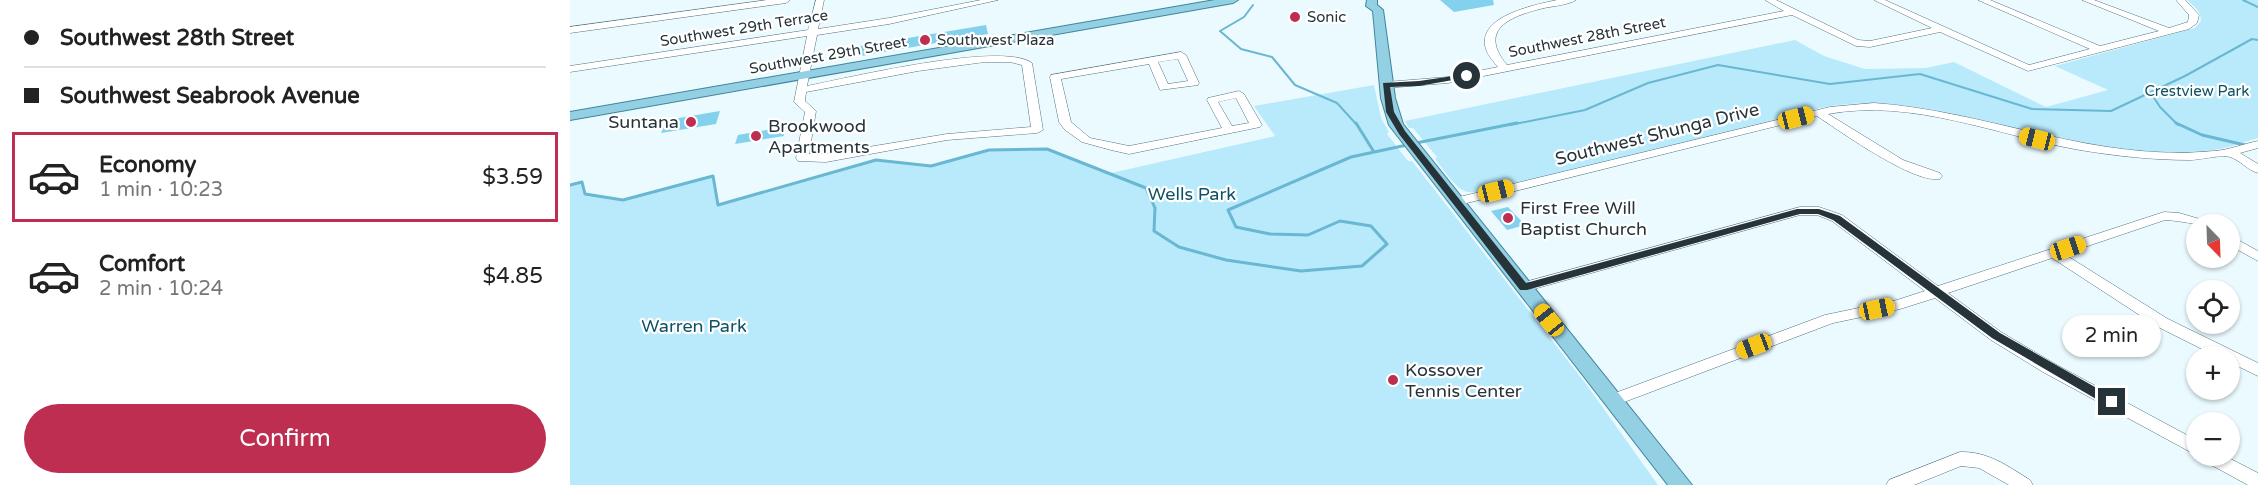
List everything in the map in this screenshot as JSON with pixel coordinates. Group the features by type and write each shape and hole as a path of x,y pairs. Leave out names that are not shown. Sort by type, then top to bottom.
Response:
{"main road":[{"name":"Southwest 29th Street","path":"570,117 1233,0"},
{"path":"1378,3 1390,112 1401,132 1681,485"}],"street":[{"path":"570,30 786,0"},
{"path":"800,90 958,62 994,58 1027,63 1037,130 947,137 826,158 802,158 811,111 798,102 800,90 812,33 820,0"},
{"name":"Southwest 29th Terrace","path":"570,69 898,20 994,0"},
{"path":"1505,69 1494,57 1490,46 1491,36 1497,26 1524,10 1572,0"},
{"path":"1769,0 1856,43 1870,44 1940,29"},
{"path":"1878,0 2025,67 2033,67 2186,27 2194,18 2191,9 2180,0"},
{"path":"1982,0 2101,50"},
{"path":"2086,0 2170,32"},
{"name":"Southwest 28th Street","path":"1386,85 1439,81 1792,12"},
{"path":"994,58 1000,50 997,41"},
{"path":"1152,60 1055,77 1065,122 1076,134 1086,140 1129,150 1229,131"},
{"name":"Southwest Shunga Drive","path":"1455,202 1850,107 1890,107 1927,112 2037,139 2103,149 2190,156 2231,152 2258,144"},
{"path":"1819,113 1899,163 1936,176"},
{"path":"2231,152 2258,169"},
{"path":"1523,287 1800,211 1819,211 1837,218 2020,351 2186,442"},
{"path":"1613,400 1830,319 1900,304 2164,216 2186,219"},
{"path":"2240,246 2258,257"},
{"path":"2053,254 2163,323 2258,370"},
{"path":"1895,485 1960,459 1978,459 2024,485"},
{"path":"2228,466 2258,482"}],"green space":[{"name":"Crestview Park","path":"2187,0 2258,0 2258,138 2214,150 2195,152 2132,150 2088,146 2050,139 1967,117 1910,106 1853,104 1825,107 1507,186 1471,192 1464,191 1452,181 1435,159 1437,157 1405,121 1795,40 1824,56 1865,69 1926,68 1954,62 2046,107 2108,90 2055,66 2195,28 2201,21 2200,14"},
{"path":"1374,85 1381,118 1389,132 1387,134 1408,161 1412,161 1586,384 1658,485 570,485 570,185 582,182 585,194 623,200 713,176 719,205 876,160 931,166 989,150 1047,149 1111,173 1275,136 1254,106"}],"building":[{"path":"1440,0 1493,0 1494,5 1454,12"},
{"name":"Southwest Plaza","path":"986,25 988,34 861,56 860,46"},
{"name":"Suntana","path":"720,111 716,124 661,133 667,120"},
{"name":"Brookwood Apartments","path":"783,127 784,136 735,144 738,135"},
{"name":"First Free Will Baptist Church","path":"1508,207 1525,225 1507,230 1491,211"}],"waterway":[{"path":"2243,0 2258,7"},
{"path":"1253,5 1244,17 1220,31 1241,49 1272,57 1295,85 1337,103 1357,125"},
{"path":"1510,125 1585,110 1648,83 1718,65 1830,84 1920,74 2032,109 2111,111 2185,76 2252,39 2258,40"},
{"path":"2151,93 2160,107 2176,123"},
{"path":"1356,123 1374,152"},
{"path":"1416,143 1517,123"},
{"path":"2176,123 2202,135 2245,145"},
{"path":"570,185 582,182 585,194 623,200 713,176 718,205 876,160 931,166 989,150 1047,149 1146,188 1155,208 1154,231 1179,247 1226,260 1301,271 1362,266 1387,244 1371,226 1340,221 1308,235 1270,234 1236,227 1228,210 1351,157 1407,145"}],"place":[{"name":"Sonic","path":"1295,17"},
{"name":"Southwest Plaza","path":"925,40"},
{"name":"Suntana","path":"691,122"},
{"name":"Brookwood Apartments","path":"756,136"},
{"name":"First Free Will Baptist Church","path":"1508,218"},
{"name":"Kossover Tennis Center","path":"1393,380"}],"route":[{"path":"1467,76 1448,80 1386,85 1390,112 1401,132 1523,287 1800,211 1819,211 1837,218 1996,336 2112,402"}],"park label":[{"name":"Wells Park","path":"1192,194"},
{"name":"Warren Park","path":"694,326"}]}
